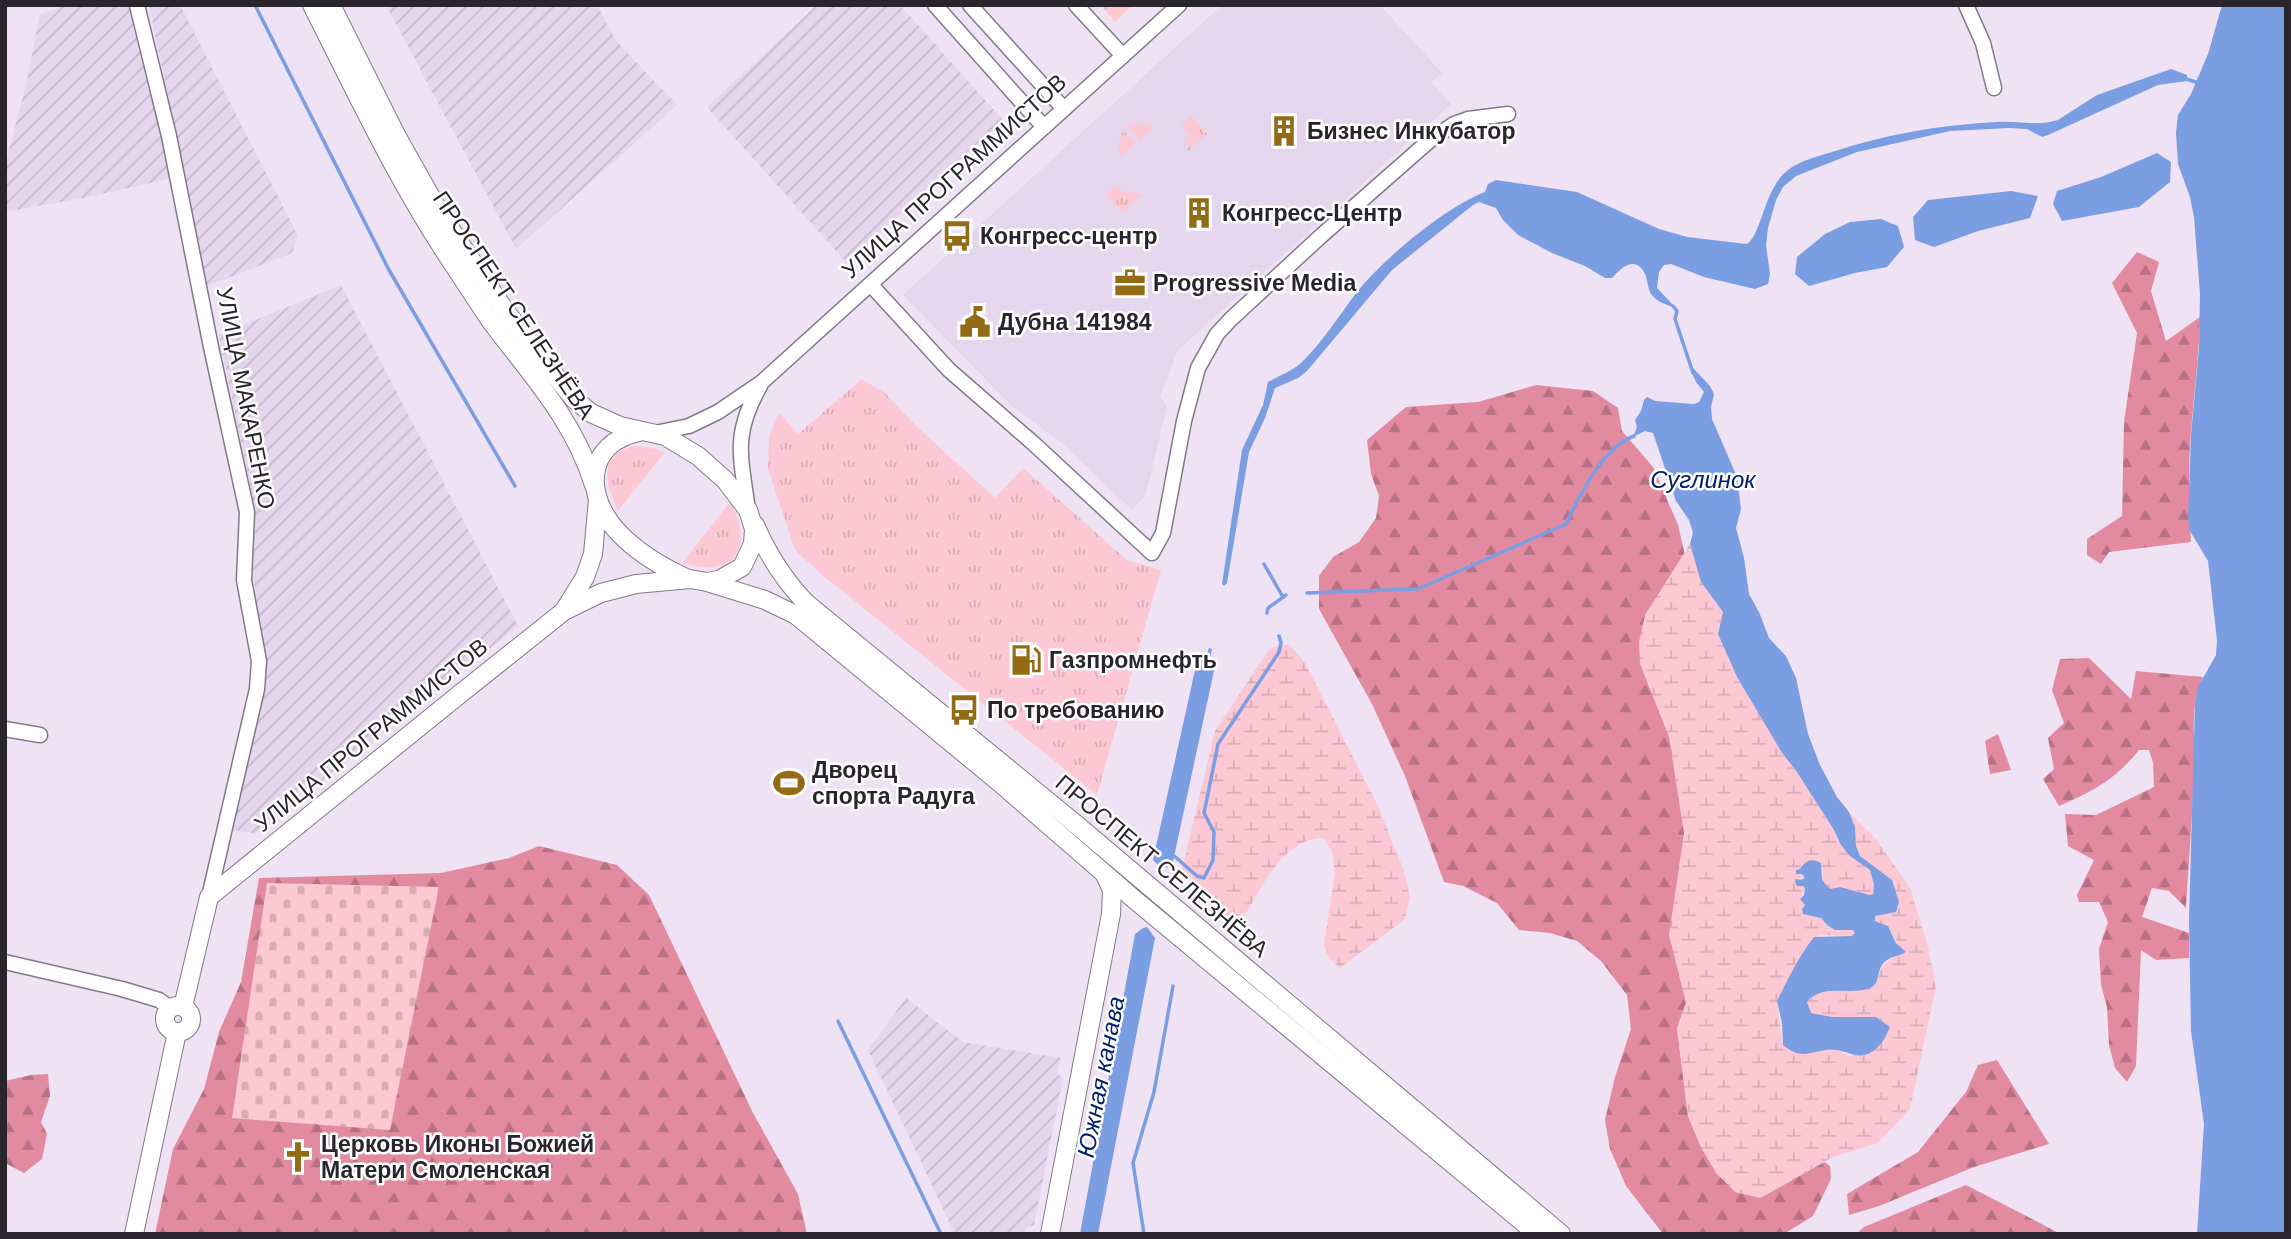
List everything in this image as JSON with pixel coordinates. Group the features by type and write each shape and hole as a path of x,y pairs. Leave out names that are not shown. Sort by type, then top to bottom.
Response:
{"main road":[{"name":"ПРОСПЕКТ СЕЛЕЗНЁВА","path":"312,5 427,224 491,320 559,410 586,461 596,492"},
{"name":"ПРОСПЕКТ СЕЛЕЗНЁВА","path":"331,5 396,135 435,204 503,310 573,398 591,413 620,426 650,432"},
{"path":"650,432 675,441 698,456 725,480 750,514 753,544 742,567 728,577 636,584 601,593 564,611 585,577 593,554 597,461 604,449 617,439 650,432"},
{"path":"596,492 606,515 628,541 670,571 698,581"},
{"name":"ПРОСПЕКТ СЕЛЕЗНЁВА","path":"750,514 766,551 789,585 806,603 1072,821 1561,1234"},
{"name":"ПРОСПЕКТ СЕЛЕЗНЁВА","path":"698,581 765,600 796,615 979,765 1105,875 1537,1234"},
{"name":"УЛИЦА ПРОГРАММИСТОВ","path":"209,897 564,611"},
{"path":"1050,1234 1111,914 1112,890 1105,875"},
{"name":"УЛИЦА МАКАРЕНКО","path":"134,1234 177,1032 186,1030 191,1022 190,1013 177,1008 209,897"},
{"path":"1111,914 1116,906 1135,900"}],"street":[{"name":"УЛИЦА МАКАРЕНКО","path":"137,5 169,136 247,512 244,580 259,661 258,680 209,897"},
{"path":"935,5 1044,127"},
{"path":"970,5 1064,109"},
{"path":"1076,5 1123,56"},
{"name":"УЛИЦА ПРОГРАММИСТОВ","path":"650,432 689,426 718,412 762,382 1179,5"},
{"path":"1966,5 1983,43 1994,88"},
{"path":"871,285 949,370 1033,443 1152,554 1163,533 1184,421 1198,368 1217,334 1321,236 1429,141 1454,124 1468,119 1508,114"},
{"name":"УЛИЦА ПРОГРАММИСТОВ","path":"750,514 740,451 741,428 750,403 762,382"},
{"path":"5,729 40,734"},
{"path":"5,962 122,989 177,1008"}],"shaded area":[{"path":"67,5 132,5 173,178 5,212 5,170 8,153 26,85 40,14"},
{"path":"149,5 180,5 298,236 292,253 207,286"},
{"path":"386,5 597,5 616,41 677,105 516,249"},
{"path":"817,5 900,5 1003,120 847,263 707,107"},
{"path":"1222,5 1380,5 1442,73 1431,82 1451,104 1178,350 1160,397 1167,406 1145,496 1132,510 1062,443 1011,405 903,295"},
{"path":"341,285 518,626 255,834 229,829 265,689 253,569 250,486 219,335"},
{"path":"906,998 963,1042 1061,1058 1057,1073 1063,1078 1034,1225 1025,1228 1024,1234 955,1234 868,1050"}],"green space":[{"path":"1101,5 1133,5 1115,22"},
{"path":"1191,116 1207,134 1188,151 1189,134 1181,126"},
{"path":"1144,123 1154,127 1140,140 1128,126"},
{"path":"1123,130 1135,143 1121,156 1118,146"},
{"path":"1117,185 1125,193 1142,195 1122,212 1106,194"},
{"path":"2137,252 2159,262 2151,291 2166,341 2200,317 2189,460 2191,542 2109,552 2101,564 2087,555 2087,539 2122,516 2124,422 2137,333 2112,283"},
{"path":"862,379 885,393 916,426 995,498 1023,468 1127,560 1161,570 1097,795 821,574 795,550 768,469 769,436 779,412 798,434"},
{"path":"1536,385 1593,391 1618,408 1622,431 1653,467 1678,525 1690,577 1686,1003 1677,1028 1688,1116 1701,1147 1717,1174 1760,1198 1824,1162 1830,1166 1831,1179 1813,1216 1784,1234 1663,1234 1626,1186 1610,1149 1605,1120 1615,1077 1631,1029 1627,995 1601,961 1577,941 1550,933 1519,930 1497,903 1463,886 1444,882 1405,776 1372,704 1319,609 1319,576 1333,557 1359,542 1376,518 1379,496 1371,474 1367,440 1406,407 1478,402"},
{"path":"635,446 665,452 618,511 608,480 609,463 623,450"},
{"path":"730,502 741,533 740,546 735,556 715,567 682,563"},
{"path":"1690,544 1701,582 1724,612 1718,634 1737,677 1841,845 1850,856 1870,870 1874,885 1873,894 1870,895 1840,887 1830,889 1822,880 1823,867 1802,866 1800,869 1805,878 1801,880 1805,888 1800,899 1805,905 1803,914 1821,918 1835,930 1853,930 1855,933 1852,936 1819,935 1811,941 1777,1001 1783,1046 1836,1050 1851,1056 1890,1027 1876,1017 1832,1017 1810,1013 1807,1002 1816,994 1877,983 1885,964 1904,954 1888,926 1875,921 1875,916 1896,912 1899,902 1892,880 1860,856 1856,846 1855,827 1849,812 1876,839 1910,888 1927,943 1936,986 1910,1109 1878,1143 1833,1157 1760,1198 1735,1192 1717,1174 1701,1147 1688,1116 1677,1028 1686,1003 1669,935 1684,833 1669,737 1640,664 1639,642 1645,615"},
{"path":"1289,644 1305,663 1378,806 1404,871 1410,897 1405,919 1340,968 1330,959 1324,945 1335,873 1332,851 1323,838 1310,840 1287,854 1268,876 1247,912 1232,918 1210,907 1196,886 1181,874 1215,731 1270,648"},
{"path":"2089,658 2131,699 2136,671 2203,677 2195,707 2186,908 2169,891 2152,888 2142,917 2189,933 2189,958 2156,960 2141,950 2136,1066 2127,1082 2115,1068 2109,1045 2107,1007 2101,985 2099,949 2108,922 2099,902 2079,902 2077,895 2094,860 2068,846 2065,814 2096,815 2154,787 2153,763 2149,750 2139,750 2103,784 2059,806 2043,779 2054,769 2048,738 2064,723 2052,690 2060,659"},
{"path":"1998,734 2011,770 1990,774 1985,741"},
{"path":"539,846 617,865 649,895 753,1113 798,1194 807,1234 155,1234 173,1149 204,1089 219,1032 241,982 259,878 441,873 509,858"},
{"path":"267,883 439,887 390,1130 232,1118"},
{"path":"1997,1060 2049,1144 1974,1167 1879,1206 1849,1215 1847,1194 1918,1152 1966,1092 1978,1065"},
{"path":"48,1074 50,1096 41,1122 47,1134 42,1159 24,1173 5,1163 5,1081"},
{"path":"1966,1185 2061,1234 1856,1234 1864,1227"}],"water":[{"path":"2222,5 2286,5 2286,1234 2197,1234 2204,1124 2191,1031 2189,920 2195,703 2198,687 2216,655 2217,640 2208,561 2190,531 2188,519 2200,294 2194,217 2178,164 2176,133 2178,115 2191,94 2208,54"},
{"path":"2171,69 2187,75 2187,81 2158,85 2042,137 2027,129 1950,131 1857,152 1796,176 1783,187 1776,200 1768,228 1768,284 1755,289 1704,277 1671,264 1664,265 1659,272 1657,288 1676,308 1653,297 1644,272 1636,264 1627,265 1612,278 1605,278 1518,235 1503,220 1496,208 1479,202 1473,205 1392,270 1307,371 1275,388 1249,452 1227,583 1224,586 1222,584 1242,450 1263,405 1268,382 1290,371 1309,355 1369,278 1399,249 1453,209 1485,192 1488,184 1496,180 1577,192 1659,229 1687,237 1747,244 1756,231 1768,199 1780,178 1803,161 1913,131 1975,123 2037,123 2058,120 2097,95"},
{"path":"2157,153 2171,162 2170,182 2139,207 2062,221 2053,204 2057,191 2101,177"},
{"path":"2011,191 2038,196 2030,218 1978,231 1934,247 1915,240 1913,217 1928,200"},
{"path":"1881,219 1898,226 1904,247 1887,267 1809,286 1795,274 1797,257 1825,234 1850,222"},
{"name":"Суглинок","path":"1693,368 1714,394 1712,419 1737,477 1741,509 1736,528 1749,594 1769,638 1786,656 1796,678 1808,734 1820,765 1837,797 1849,812 1855,827 1856,846 1860,856 1892,880 1899,902 1896,912 1875,916 1875,921 1888,926 1896,943 1906,952 1884,962 1875,984 1870,988 1828,991 1813,996 1807,1002 1811,1013 1832,1017 1876,1017 1890,1027 1880,1045 1866,1055 1830,1049 1804,1054 1791,1051 1783,1045 1777,1001 1803,952 1814,937 1852,936 1855,933 1853,930 1835,930 1821,918 1803,914 1805,905 1800,899 1805,888 1797,886 1795,882 1796,879 1805,878 1802,874 1796,874 1796,870 1812,860 1821,863 1822,880 1830,889 1840,887 1870,895 1873,894 1874,885 1870,870 1850,856 1841,845 1737,677 1718,634 1723,612 1701,582 1690,544 1693,533 1689,520 1676,501 1653,433 1645,431 1633,437 1637,427 1635,420 1647,397 1655,401 1694,404 1699,402 1704,392 1690,369"},
{"path":"1202,658 1212,661 1215,666 1172,866 1164,867 1153,860 1197,661"},
{"path":"1147,927 1155,938 1098,1234 1080,1234 1135,934"}],"waterway":[{"path":"255,5 389,270 515,486"},
{"name":"Южная канава","path":"2183,78 2199,83"},
{"path":"1673,306 1677,311 1675,319 1693,373"},
{"path":"1307,593 1418,589 1566,524 1602,461 1622,442 1634,436"},
{"path":"1264,564 1283,597"},
{"path":"1267,613 1268,608 1286,595"},
{"path":"1172,854 1197,876 1204,878 1213,860 1214,832 1204,813 1218,744 1279,652 1279,636"},
{"name":"Южная канава","path":"1207,663 1210,650"},
{"path":"1144,1234 1133,1163 1154,1092 1173,986"},
{"path":"838,1021 941,1234"}],"place":[{"name":"Бизнес Инкубатор","path":"1284,131"},
{"name":"Конгресс-Центр","path":"1199,213"},
{"name":"Конгресс-центр","path":"957,236"},
{"name":"Progressive Media","path":"1130,283"},
{"name":"Дубна 141984","path":"975,322"},
{"name":"Газпромнефть","path":"1026,660"},
{"name":"По требованию","path":"964,710"},
{"name":"Дворец спорта Радуга","path":"789,783"},
{"name":"Церковь Иконы Божией Матери Смоленская","path":"298,1157"}]}
